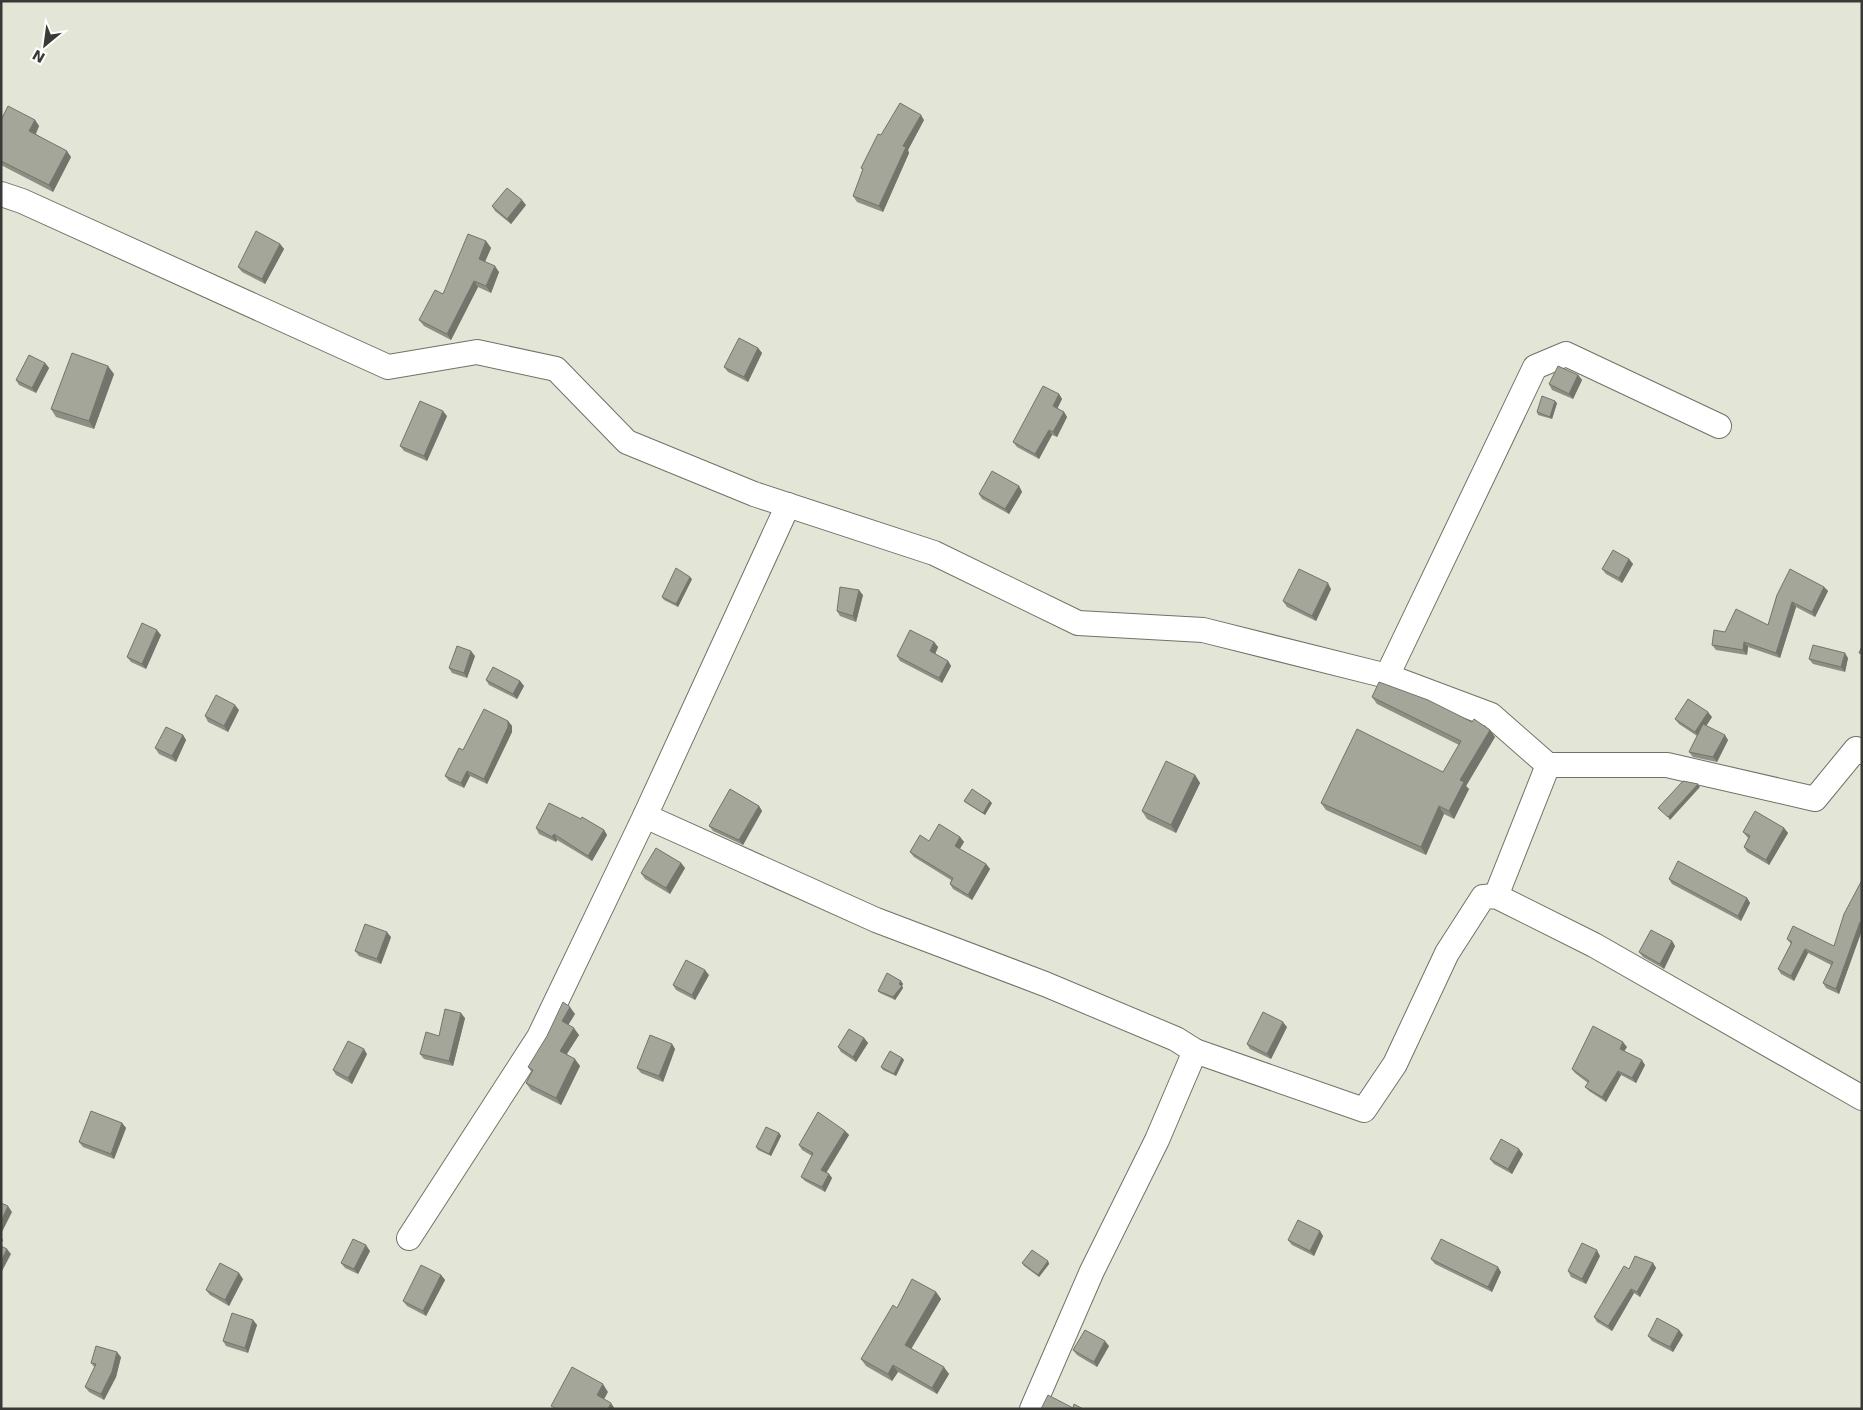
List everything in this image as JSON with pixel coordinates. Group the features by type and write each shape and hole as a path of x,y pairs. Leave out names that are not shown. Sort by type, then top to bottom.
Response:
{"street":[{"path":"1,194 22,201 388,367 477,352 556,368 627,442 754,494 934,553 1078,622 1203,630 1388,676 1492,715 1548,766 1667,765 1815,799 1856,749 1862,752"},
{"path":"1388,676 1535,367 1566,354 1719,426"},
{"path":"409,1238 539,1037 645,816 788,505"},
{"path":"1496,896 1548,766"},
{"path":"645,816 876,920 1045,984 1176,1039 1195,1051 1364,1110 1394,1064 1447,953 1483,898 1496,896 1594,945 1862,1098"},
{"path":"1032,1409 1092,1270 1157,1140 1195,1051"}],"building":[{"path":"900,103 921,115 903,146 906,147 879,206 853,196 863,169 861,168 878,134 881,135"},
{"path":"8,106 35,120 29,131 67,151 49,185 1,161 1,120"},
{"path":"507,188 522,200 507,219 492,206"},
{"path":"256,231 280,244 262,279 238,267"},
{"path":"468,234 486,241 479,259 495,266 486,286 474,281 447,334 419,320 435,290 443,294"},
{"path":"739,338 758,348 744,377 724,367"},
{"path":"72,353 108,366 89,421 51,409"},
{"path":"29,355 45,363 32,388 16,380"},
{"path":"1558,366 1578,375 1569,394 1549,384"},
{"path":"1043,386 1059,394 1053,406 1064,412 1053,432 1049,430 1035,454 1013,442"},
{"path":"1542,396 1555,401 1550,417 1537,412"},
{"path":"420,401 443,411 424,456 400,446"},
{"path":"992,471 1019,486 1005,509 979,494"},
{"path":"1613,550 1629,559 1619,578 1602,569"},
{"path":"676,568 690,577 676,604 662,597"},
{"path":"1299,569 1328,583 1312,616 1283,601"},
{"path":"1790,569 1824,587 1812,612 1792,602 1776,653 1744,642 1743,650 1712,645 1714,630 1725,632 1736,609 1768,625 1777,595"},
{"path":"840,587 859,590 853,616 837,611"},
{"path":"142,623 157,630 142,664 127,657"},
{"path":"910,630 934,642 930,651 948,661 939,678 897,656"},
{"path":"1813,645 1845,653 1841,667 1809,659"},
{"path":"457,646 471,651 464,673 449,668"},
{"path":"493,667 520,681 513,694 486,680"},
{"path":"1379,682 1428,700 1472,722 1474,719 1490,730 1460,780 1464,782 1449,811 1439,806 1421,847 1321,803 1357,729 1443,772 1461,741 1372,697"},
{"path":"216,695 235,705 224,726 205,716"},
{"path":"1688,699 1708,712 1695,732 1675,719"},
{"path":"484,709 508,721 508,727 484,779 467,771 461,783 445,776 459,748 463,750"},
{"path":"1703,724 1725,735 1713,757 1689,752"},
{"path":"166,727 183,735 172,756 155,748"},
{"path":"1166,761 1195,775 1171,825 1142,811"},
{"path":"1683,781 1698,784 1668,817 1658,808"},
{"path":"730,789 759,806 739,840 709,826"},
{"path":"972,789 990,801 983,813 964,801"},
{"path":"549,803 581,819 582,817 604,830 588,856 554,834 552,837 536,828"},
{"path":"1755,811 1784,828 1766,860 1744,847 1750,836 1743,832"},
{"path":"939,824 960,837 955,846 986,864 968,895 950,884 953,878 910,852 920,835 929,841"},
{"path":"656,848 681,863 666,888 641,873"},
{"path":"1678,861 1747,898 1738,916 1669,879"},
{"path":"1862,880 1862,923 1860,922 1836,989 1823,983 1833,962 1805,949 1791,976 1778,969 1792,942 1787,939 1793,926 1834,946 1844,914"},
{"path":"365,924 387,932 377,959 355,951"},
{"path":"1651,930 1672,941 1660,964 1639,952"},
{"path":"686,960 705,970 692,995 673,985"},
{"path":"887,973 901,981 899,984 902,986 893,997 878,991"},
{"path":"563,1002 570,1007 562,1021 574,1028 560,1051 575,1059 556,1098 526,1083 533,1070 528,1067 547,1036"},
{"path":"445,1009 461,1013 449,1061 420,1054 426,1032 439,1036"},
{"path":"1263,1012 1283,1022 1267,1054 1247,1044"},
{"path":"1593,1026 1623,1042 1620,1049 1642,1060 1632,1078 1618,1071 1602,1097 1585,1087 1589,1081 1572,1069"},
{"path":"849,1029 864,1038 853,1057 838,1047"},
{"path":"650,1035 672,1044 659,1076 637,1068"},
{"path":"348,1041 364,1049 348,1078 333,1070"},
{"path":"890,1051 902,1058 894,1074 881,1067"},
{"path":"91,1111 122,1123 111,1154 79,1142"},
{"path":"818,1112 845,1131 821,1170 829,1174 822,1187 801,1177 813,1153 799,1145"},
{"path":"766,1127 779,1133 769,1154 756,1147"},
{"path":"1501,1139 1519,1149 1508,1169 1490,1159"},
{"path":"1,1203 8,1206 1,1221"},
{"path":"1298,1220 1320,1231 1310,1251 1288,1240"},
{"path":"353,1239 366,1245 354,1269 341,1263"},
{"path":"1441,1239 1498,1267 1488,1287 1431,1259"},
{"path":"1582,1243 1597,1250 1582,1279 1568,1271"},
{"path":"1,1246 7,1249 1,1261"},
{"path":"1032,1250 1048,1261 1038,1275 1022,1263"},
{"path":"1635,1256 1653,1263 1637,1292 1631,1289 1608,1326 1594,1317 1624,1266 1629,1269"},
{"path":"220,1263 239,1273 225,1300 206,1290"},
{"path":"421,1265 441,1275 423,1311 403,1301"},
{"path":"912,1279 936,1292 905,1345 944,1367 932,1388 893,1365 888,1374 861,1359 893,1305 897,1308"},
{"path":"232,1313 253,1320 245,1348 223,1341"},
{"path":"1657,1318 1679,1330 1670,1347 1648,1336"},
{"path":"1085,1330 1105,1341 1094,1362 1073,1350"},
{"path":"96,1346 117,1352 112,1372 101,1394 85,1387 96,1364 91,1363"},
{"path":"572,1367 603,1384 597,1395 611,1403 608,1409 557,1409 551,1406"},
{"path":"1048,1395 1073,1408 1074,1404 1083,1409 1041,1409"}]}
